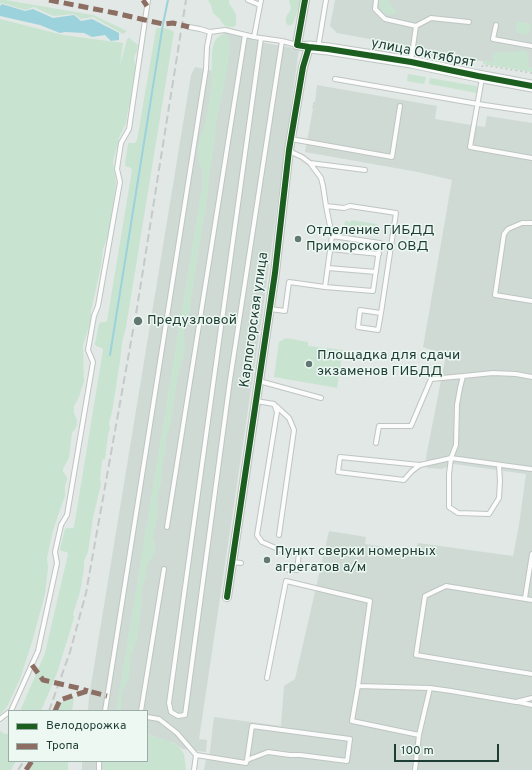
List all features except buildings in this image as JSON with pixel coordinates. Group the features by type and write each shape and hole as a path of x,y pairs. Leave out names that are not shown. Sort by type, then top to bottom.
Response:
{"street":[{"path":"305,0 297,45 314,48"},
{"name":"улица Октябрят","path":"314,48 411,62 480,77 532,86"},
{"name":"Карпогорская улица","path":"227,597 275,273 289,150 303,67 314,48"}],"lane":[{"path":"11,710 38,651 57,563 55,552 61,525 67,515 93,362 88,350 94,316 98,306 120,182 117,169 121,143 129,129 148,0"},
{"path":"248,0 260,2 254,37"},
{"path":"314,48 326,0"},
{"path":"376,0 375,9 385,19 416,26 431,18 469,22"},
{"path":"496,25 493,39 532,46"},
{"path":"411,62 416,26"},
{"path":"189,27 210,32 225,30 297,45"},
{"path":"105,710 205,77 207,47 210,32"},
{"path":"167,527 245,35"},
{"path":"261,38 169,703 172,712 178,716 185,715 230,380 282,41"},
{"path":"480,77 478,104 470,147 532,158"},
{"path":"335,79 532,112"},
{"path":"291,139 392,157 400,106"},
{"path":"289,150 310,163 321,178 332,236 325,287"},
{"path":"310,163 365,170"},
{"path":"326,206 344,208 350,206 396,213 381,313 378,330 358,327 360,310 381,313"},
{"path":"532,223 522,223 508,229 504,234 495,295 532,301"},
{"path":"270,309 285,311 289,282 373,291 380,243 332,236"},
{"path":"330,249 379,254"},
{"path":"328,268 376,272"},
{"path":"376,443 379,426 410,426 431,379 493,373 516,374 532,377"},
{"path":"463,376 457,404 456,445 451,458 448,507 458,513 489,514 498,498 500,481 499,465"},
{"path":"259,381 321,398"},
{"path":"256,401 274,404 289,418 294,430 279,535"},
{"path":"274,404 277,412 257,535 262,542 278,549 299,553 297,570 278,569"},
{"path":"420,465 404,480 338,472 340,457 420,465 451,458 532,468"},
{"path":"525,598 532,554"},
{"path":"232,562 241,563"},
{"path":"141,710 164,569"},
{"path":"268,678 286,581 370,601 352,721 419,735"},
{"path":"532,600 446,586 425,596 416,655 532,674"},
{"path":"358,686 430,688 532,705"},
{"path":"415,770 419,735 430,688"},
{"path":"516,702 531,699"},
{"path":"148,717 159,718 177,733 196,755 246,763 247,760 268,752 346,761 350,739 252,726 247,760"},
{"path":"194,770 196,755"}],"path":[{"path":"480,77 483,65 532,73"}],"shaded area":[{"path":"335,0 532,0 532,68 483,61 422,56 423,49 337,33 330,26"},
{"path":"224,28 261,35 259,42 299,49 262,316 199,739 207,740 206,752 182,749 174,743 148,734 148,710 88,710 191,75 195,67 218,72"},
{"path":"317,85 437,106 435,119 485,127 487,116 532,123 532,770 204,770 206,760 209,759 214,717 281,726 284,686 295,679 329,531 366,537 365,544 415,551 418,543 513,556 519,525 526,474 454,464 442,469 427,468 426,457 446,355 423,347 452,180 418,172 305,152"},
{"path":"82,762 107,762 106,770 82,770"}],"green space":[{"path":"0,0 93,15 127,31 123,34 93,17 81,19 74,14 53,16 34,7 25,10 2,3 0,4"},
{"path":"208,0 229,0 229,3 236,14 236,25 233,27 225,26 213,13"},
{"path":"289,0 301,0 293,24 288,26 286,17 291,9"},
{"path":"379,0 390,0 389,3 397,12 390,15 384,13 379,5"},
{"path":"0,19 63,35 123,43 120,64 128,37 138,45 134,57 136,71 126,123 119,138 113,162 116,183 114,199 108,235 103,249 101,266 91,311 91,319 83,345 84,381 79,397 74,406 77,425 72,433 69,458 63,469 63,472 67,477 65,496 53,530 47,558 48,568 45,594 20,679 7,707 0,715"},
{"path":"517,21 531,24 528,35 515,32"},
{"path":"165,28 174,32 109,423 110,428 105,459 103,459 102,462 100,478 101,484 93,518 88,552 84,561 80,592 73,614 74,617 71,628 57,673 41,710 20,710 45,653 68,554 60,549 65,529 74,527 103,350 95,344 99,324 107,321 132,170 131,168 125,166 128,144 135,143 137,140 156,29"},
{"path":"225,34 229,38 230,50 225,83 216,124 208,193 190,313 185,322 185,351 177,380 172,418 166,439 162,479 157,498 158,514 153,537 156,547 153,558 149,561 147,567 146,577 142,589 141,612 137,640 131,656 129,678 122,693 121,710 116,710 202,186 202,171 199,162 198,146 206,121 211,91 212,52 214,42 221,35"},
{"path":"519,51 527,52 528,67 532,68 532,72 483,64 483,61 493,62 492,55 497,52 507,53"},
{"path":"408,74 426,77 424,84 407,81"},
{"path":"430,78 476,86 478,89 477,93 429,84"},
{"path":"351,220 377,224 376,235 343,234 345,221 351,222"},
{"name":"Площадка для сдачи экзаменов ГИБДД","path":"286,338 308,342 308,346 343,350 337,388 274,377 279,342"},
{"path":"74,698 72,710 58,710 61,703"},
{"path":"0,731 5,734 8,733 8,762 15,762 11,770 0,770"},
{"path":"148,734 169,741 178,746 184,754 186,770 102,770 103,762 148,762"},
{"path":"33,762 68,762 68,770 29,770"}],"water":[{"path":"2,4 25,11 33,9 53,18 74,15 81,21 92,19 119,33 119,40 111,41 105,35 92,37 84,33 60,33 40,25 0,16 0,6"}],"waterway":[{"path":"110,355 168,0"}],"railway":[{"path":"49,710 70,652 86,593 137,308 186,0"},
{"path":"18,770 23,762"}],"marked path":[{"path":"49,0 163,24 173,23 189,27"},
{"path":"143,0 147,6"},
{"path":"32,665 43,680 88,691"},
{"path":"55,710 60,700 88,691 107,696"},
{"path":"26,770 31,762"}],"cycle path":[{"path":"305,0 297,45 411,62 532,86"},
{"path":"227,597 275,273 289,150 303,67 309,47"}],"place":[{"name":"Отделение ГИБДД Приморского ОВД","path":"298,239"},
{"name":"Предузловой","path":"138,321"},
{"name":"Площадка для сдачи экзаменов ГИБДД","path":"309,364"},
{"name":"Пункт сверки номерных агрегатов а/м","path":"267,560"}]}
